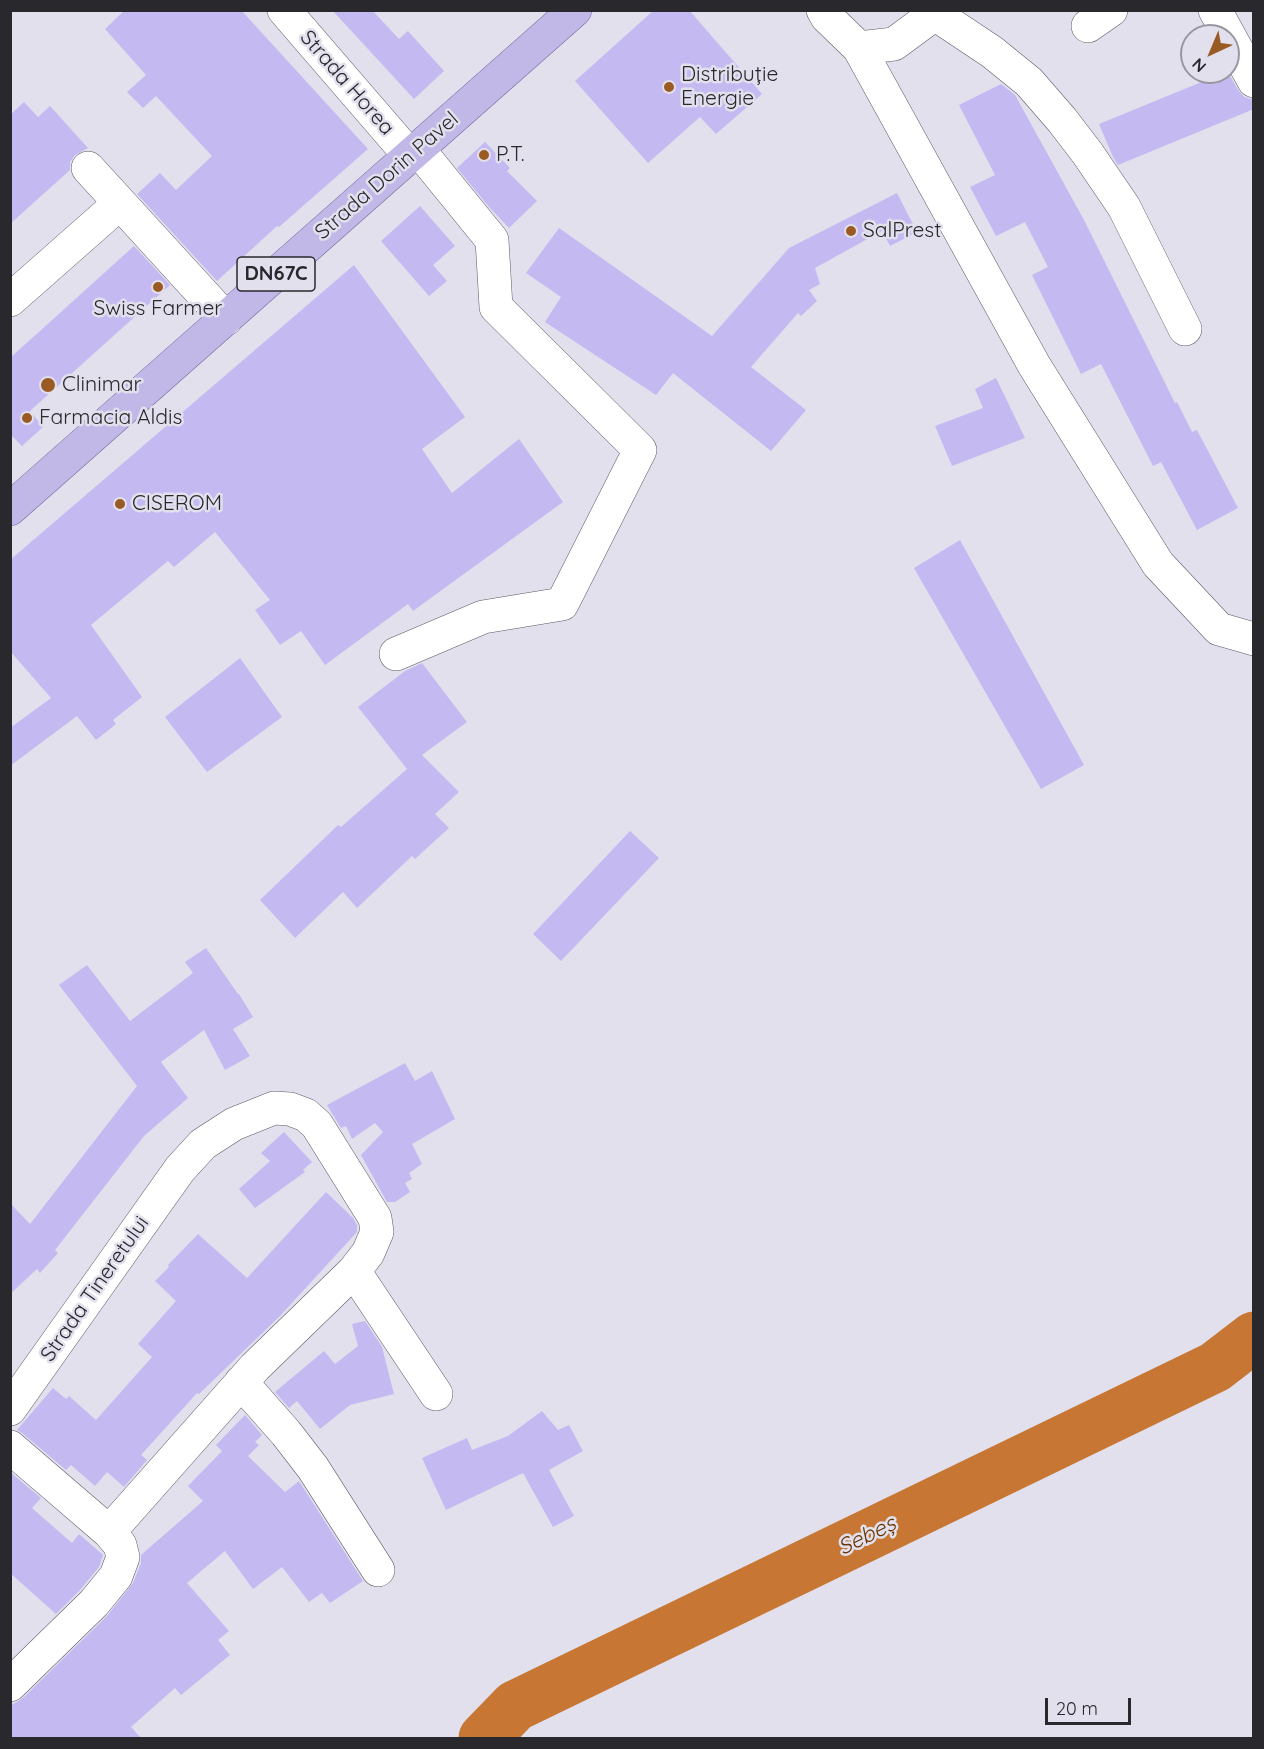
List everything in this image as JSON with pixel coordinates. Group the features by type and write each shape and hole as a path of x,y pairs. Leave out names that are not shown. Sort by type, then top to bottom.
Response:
{"main road":[{"name":"Strada Dorin Pavel","path":"10,509 575,10"}],"street":[{"name":"Strada Horea","path":"284,10 492,240 496,307 640,450 562,604 483,616 396,654"},
{"path":"823,10 827,17 859,48 1034,365 1158,564 1219,629 1253,639"},
{"path":"1215,10 1254,81"},
{"path":"859,48 894,45 938,12 1029,82 1088,153 1124,207 1185,329"},
{"path":"88,168 226,319"},
{"path":"10,300 120,203"},
{"name":"Strada Tineretului","path":"10,1409 180,1169 204,1144 234,1124 273,1108 290,1109 306,1114 317,1125 375,1218 377,1232 368,1253 354,1271 255,1367 109,1533"},
{"path":"354,1271 436,1394"},
{"path":"241,1383 286,1433 313,1468 378,1570"},
{"path":"10,1447 109,1533 120,1545 123,1557 116,1576 94,1604 10,1685"}],"building":[{"path":"125,10 241,10 368,149 279,227 277,226 217,281 137,194 160,173 176,190 212,156 156,96 143,108 127,92 146,75 105,29"},
{"path":"332,10 372,10 399,39 408,31 444,71 414,99"},
{"name":"Distribuție Energie","path":"654,10 689,10 762,94 716,134 700,117 648,163 575,81"},
{"path":"1001,84 1015,95 1084,220 1175,403 1177,402 1192,432 1197,430 1238,508 1197,530 1161,462 1153,466 1101,364 1081,374 1032,275 1048,267 1025,222 996,236 970,187 995,175 959,105"},
{"path":"1197,84 1235,84 1244,97 1254,100 1254,109 1118,165 1099,124"},
{"path":"24,102 38,117 50,106 88,148 75,155 70,162 70,170 10,224 10,115"},
{"path":"485,142 510,168 507,171 537,201 509,228 457,168"},
{"path":"897,193 917,232 890,246 882,231 815,268 820,284 809,290 817,301 801,316 798,313 751,367 806,410 771,451 673,373 656,395 545,322 561,297 526,273 559,228 712,336 789,248"},
{"path":"420,206 455,246 433,265 447,281 429,296 381,241"},
{"path":"134,246 170,285 30,411 43,427 22,446 10,434 10,358"},
{"path":"354,265 465,417 422,449 452,493 519,439 563,502 413,611 408,604 325,665 301,631 280,645 255,610 270,600 215,532 174,567 168,561 91,625 142,697 113,720 116,724 96,740 77,716 10,766 10,728 51,698 10,651 10,560"},
{"path":"996,378 1025,438 952,466 935,426 983,408 975,389"},
{"path":"960,540 1084,765 1041,789 914,568"},
{"path":"240,658 282,717 207,772 165,717"},
{"path":"422,663 467,722 422,755 459,792 435,814 449,828 415,859 412,856 357,908 343,892 295,938 260,900 338,825 341,827 407,769 358,707 405,671"},
{"path":"630,831 659,858 561,961 533,934"},
{"path":"206,948 253,1017 233,1029 250,1056 225,1070 204,1030 161,1062 188,1098 144,1136 55,1250 58,1253 40,1273 37,1269 10,1294 10,1203 30,1224 137,1086 59,985 87,965 130,1021 193,973 185,962"},
{"path":"405,1063 415,1081 432,1071 455,1119 412,1144 422,1164 409,1173 412,1179 405,1183 410,1192 395,1202 387,1202 361,1155 383,1132 375,1123 352,1139 346,1126 341,1128 327,1105"},
{"path":"284,1132 312,1162 303,1170 305,1172 255,1208 239,1189 270,1161 261,1153"},
{"path":"326,1192 353,1218 357,1225 357,1232 280,1316 199,1394 197,1393 141,1455 147,1460 124,1487 107,1472 95,1486 71,1465 66,1470 17,1430 53,1388 66,1399 69,1396 96,1420 152,1357 138,1344 176,1301 155,1281 198,1234 247,1278"},
{"path":"365,1321 382,1347 394,1394 350,1405 320,1429 297,1401 289,1408 275,1392 324,1351 335,1364 358,1346 352,1324"},
{"path":"542,1411 558,1430 569,1425 583,1451 549,1470 574,1516 553,1527 523,1473 446,1510 422,1458 467,1438 472,1450 508,1436"},
{"path":"245,1415 262,1435 255,1442 259,1445 248,1456 285,1492 299,1481 363,1581 330,1603 322,1593 309,1602 282,1567 253,1589 225,1551 187,1583 229,1631 218,1640 230,1655 181,1695 175,1688 131,1727 141,1738 10,1738 10,1706 23,1698 107,1616 133,1583 141,1563 141,1555 203,1501 188,1486 222,1451 216,1445"},
{"path":"10,1472 41,1498 32,1508 72,1543 79,1534 103,1555 99,1567 56,1614 10,1573"}],"waterway":[{"name":"Sebeș","path":"484,1738 515,1706 1215,1367 1254,1337"}],"place":[{"name":"Distribuție Energie","path":"669,87"},
{"name":"P.T.","path":"484,155"},
{"name":"SalPrest","path":"851,231"},
{"name":"Swiss Farmer","path":"158,287"},
{"name":"Clinimar","path":"48,385"},
{"name":"Farmacia Aldis","path":"27,418"},
{"name":"CISEROM","path":"120,504"}]}
